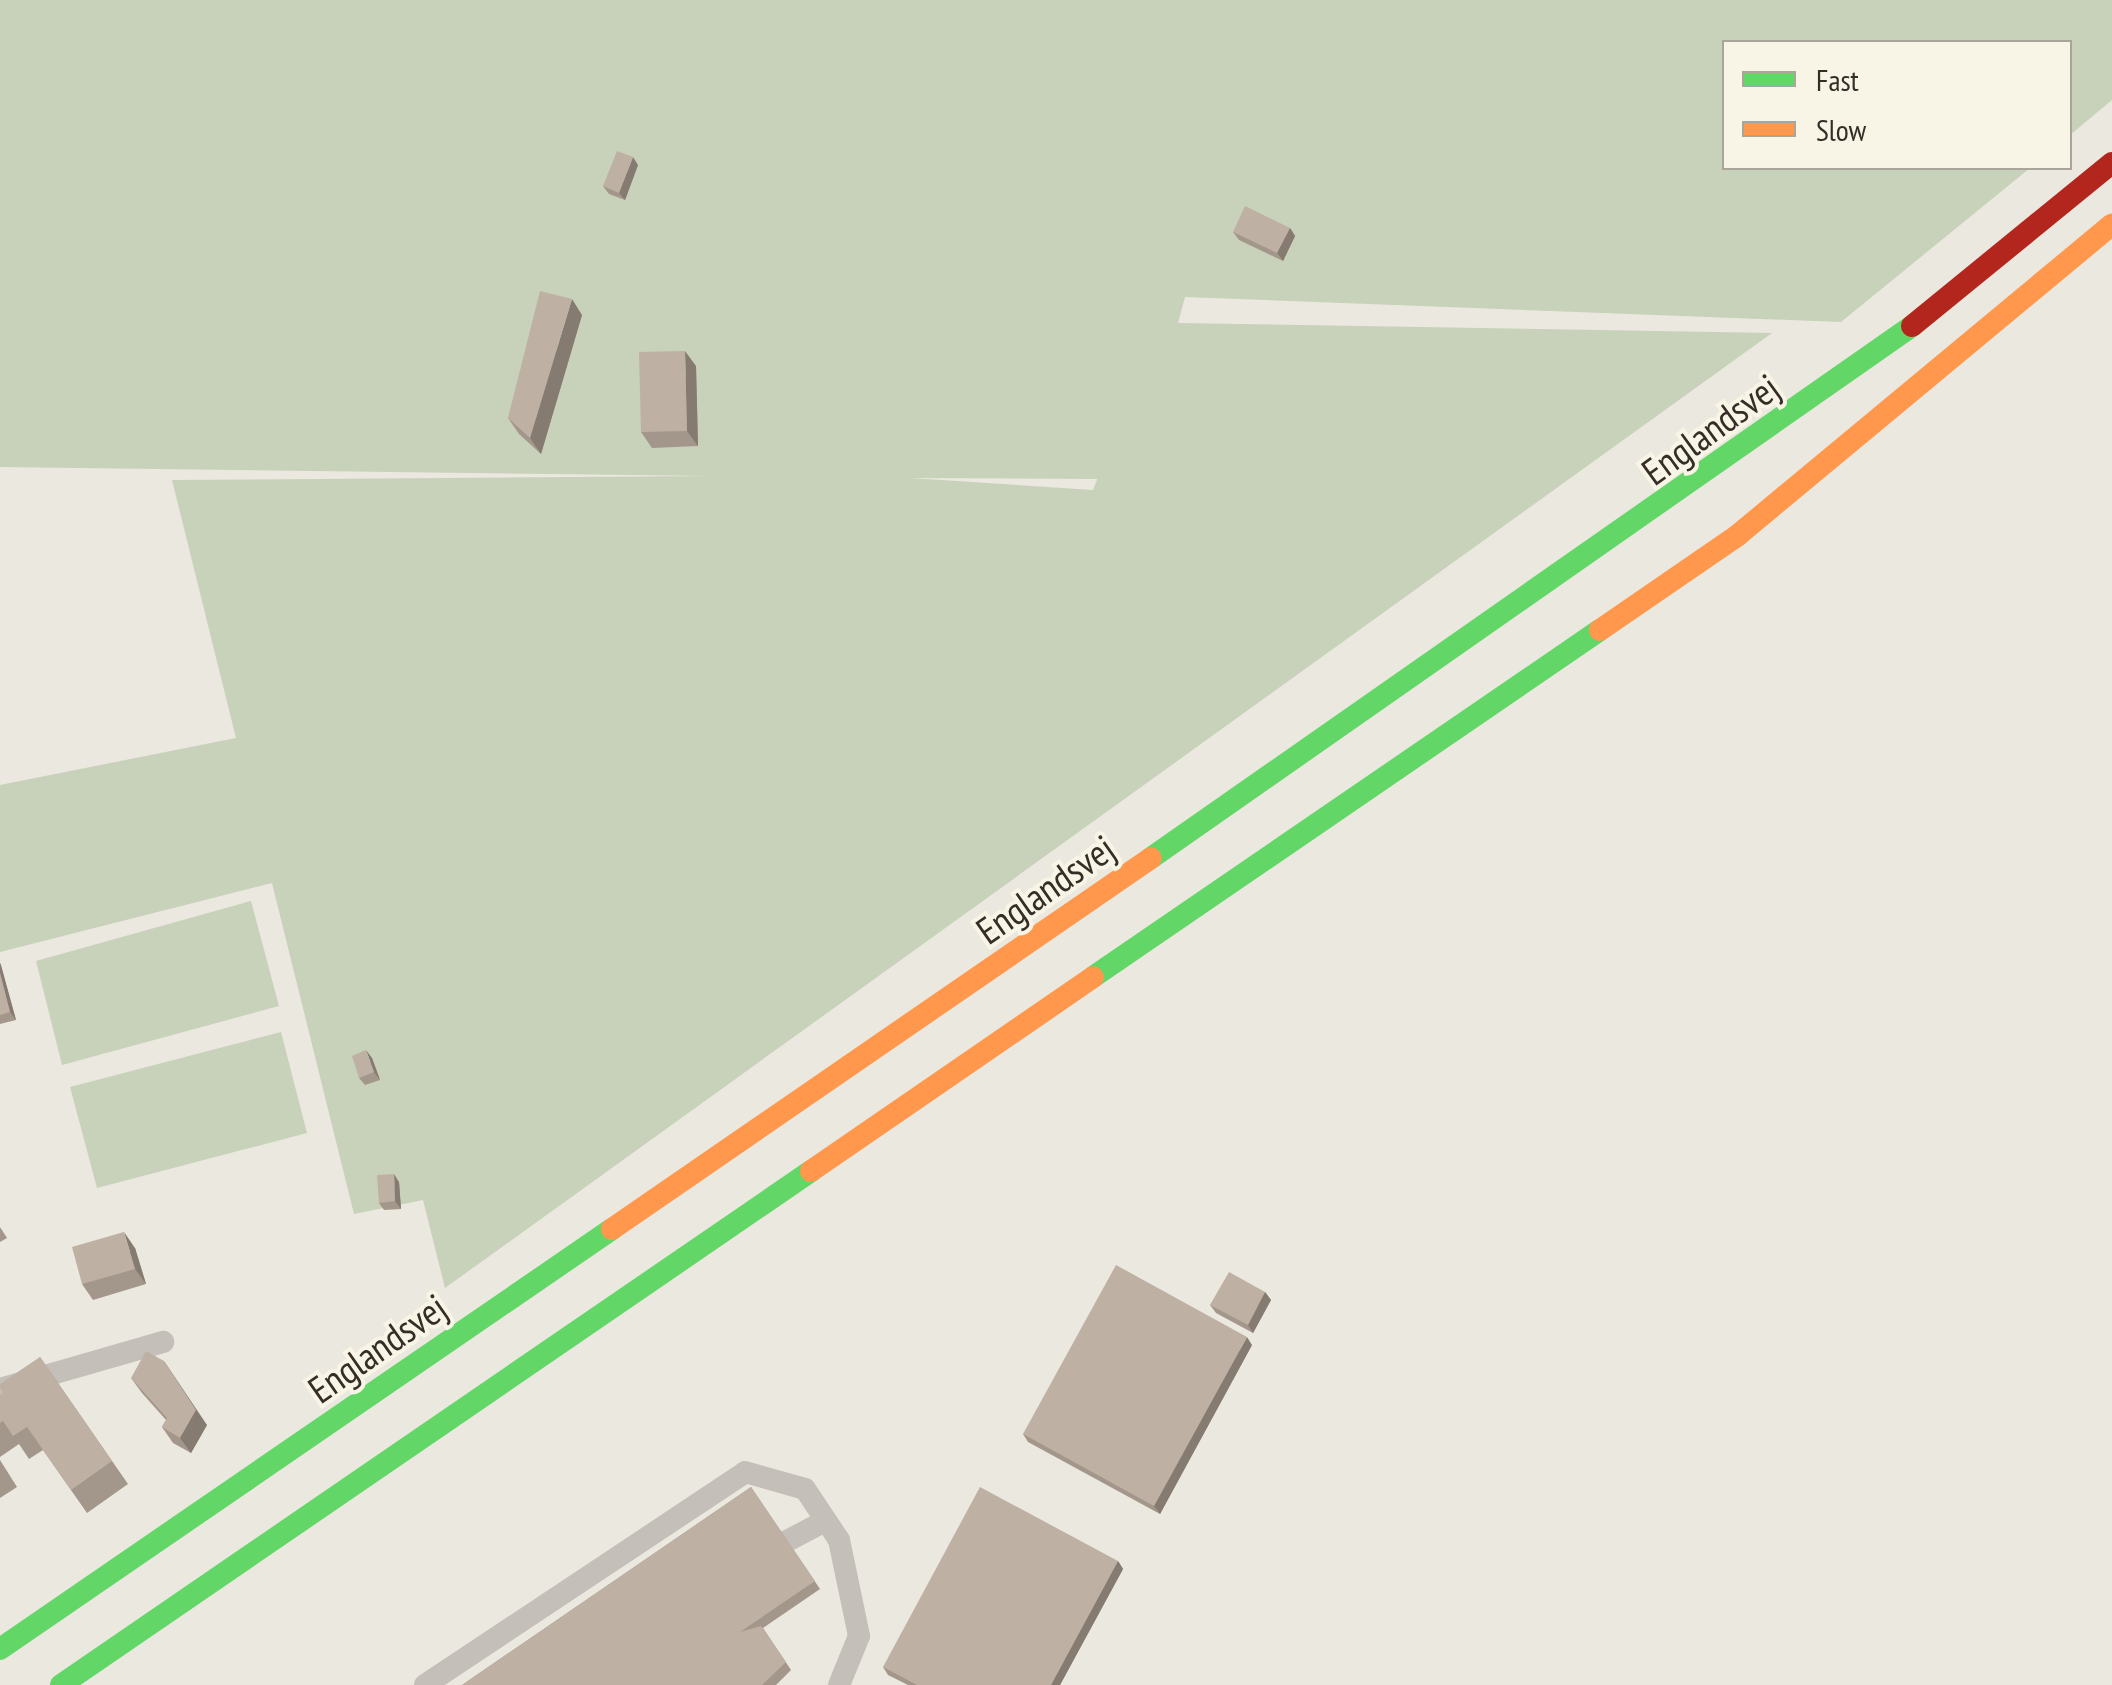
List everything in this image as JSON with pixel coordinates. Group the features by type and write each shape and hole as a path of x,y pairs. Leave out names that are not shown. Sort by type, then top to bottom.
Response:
{"main road":[{"name":"Englandsvej","path":"0,1650 1678,496 1942,304 2112,163"},
{"path":"61,1685 1738,535 2112,226"}],"lane":[{"path":"0,1389 163,1342"},
{"path":"425,1685 745,1472 805,1489 839,1540 859,1636 839,1685"},
{"path":"787,1541 826,1521"}],"green space":[{"path":"0,0 2112,0 2112,100 2072,133 2072,40 1722,40 1722,170 2028,170 1841,322 1185,297 1178,323 1772,333 445,1288 423,1200 354,1214 272,883 0,952 0,785 236,738 172,480 712,476 0,467","holes":["910,478 1097,479 1093,490"]},
{"path":"251,901 279,1006 62,1065 36,961"},
{"path":"281,1032 307,1133 97,1188 70,1087"}],"building":[{"path":"617,151 633,157 619,193 603,186"},
{"path":"1245,206 1290,228 1277,253 1233,232"},
{"path":"540,291 572,299 530,438 508,418"},
{"path":"685,351 687,431 641,432 639,352"},
{"path":"0,973 10,1012 0,1015"},
{"path":"366,1050 374,1072 359,1078 352,1056"},
{"path":"394,1174 395,1201 379,1203 377,1175"},
{"path":"124,1232 135,1269 82,1284 72,1247"},
{"path":"1116,1265 1247,1337 1154,1506 1023,1434"},
{"path":"1229,1272 1265,1292 1248,1325 1210,1305"},
{"path":"146,1351 164,1361 196,1410 180,1438 162,1427 167,1418 131,1378"},
{"path":"40,1357 112,1461 71,1490 27,1427 13,1436 3,1421 0,1423 0,1384"},
{"path":"751,1487 815,1581 740,1632 761,1626 786,1662 762,1685 462,1685"},
{"path":"980,1487 1118,1561 1051,1685 917,1685 883,1667"}],"traffic: fast":[{"path":"1151,858 1912,326"},
{"path":"1093,977 1600,630"},
{"path":"61,1685 811,1171"},
{"path":"0,1649 612,1229"}],"traffic: slow":[{"path":"1600,630 1738,535 2112,225"},
{"path":"612,1229 1151,858"},
{"path":"811,1171 1093,977"}],"traffic: jam":[{"path":"1912,326 2112,163"}]}
